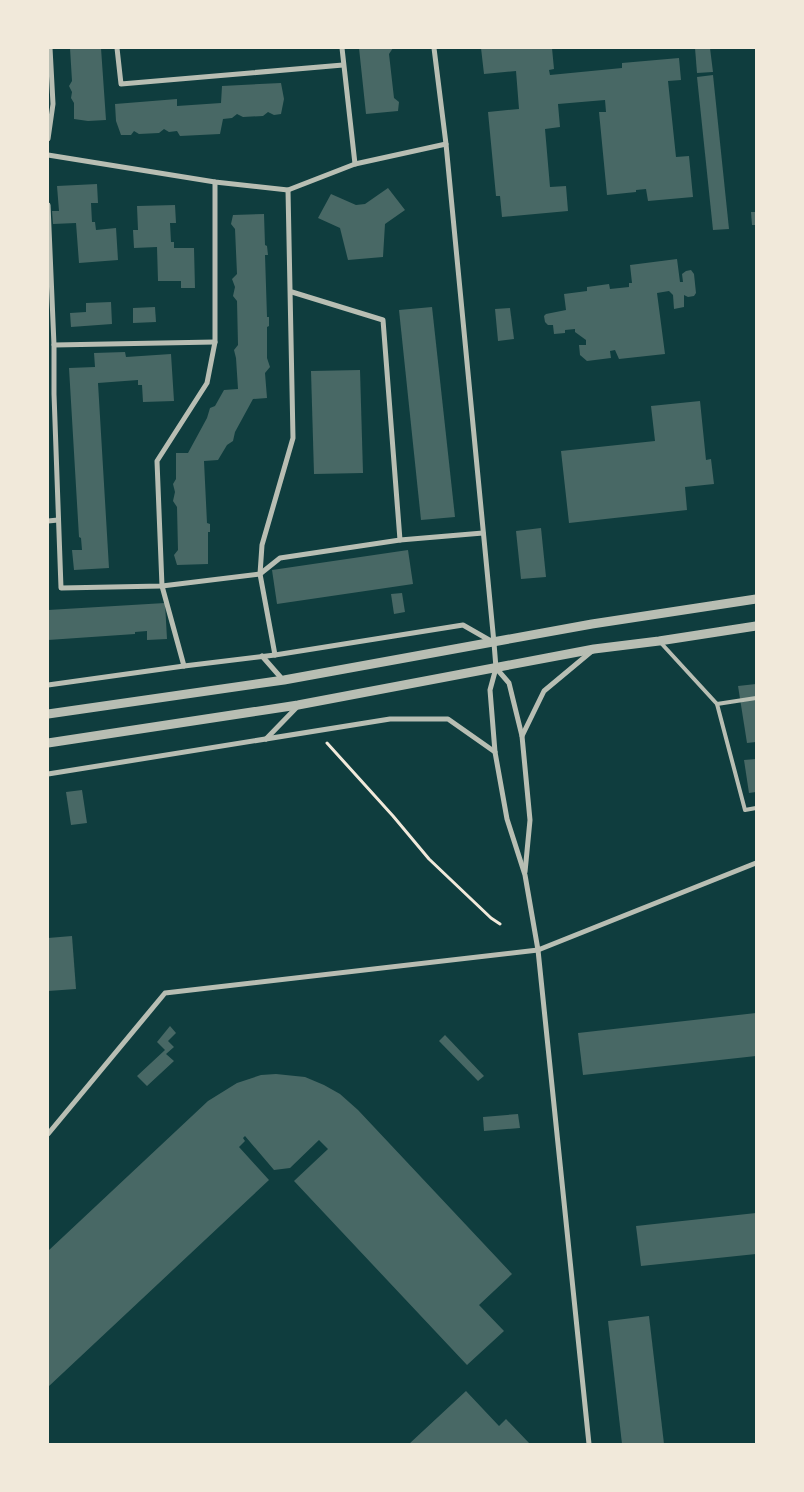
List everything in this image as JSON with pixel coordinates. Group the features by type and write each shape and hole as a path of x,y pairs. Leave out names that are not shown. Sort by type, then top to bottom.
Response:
{"street":[{"path":"48,139 53,104 50,48"},
{"path":"117,48 121,84 343,65"},
{"path":"342,48 355,164"},
{"path":"434,48 446,144 494,643 496,668 490,690 495,752 508,819 525,875 538,950 589,1444"},
{"path":"48,155 215,182 288,190 355,164 446,144"},
{"path":"184,666 162,586 157,461 207,383 215,342 215,182"},
{"path":"275,655 260,574 262,545 294,438 292,292 288,190"},
{"path":"48,204 61,588 162,586 260,574 280,558 400,540 483,533"},
{"path":"292,292 383,320 400,540"},
{"path":"54,346 215,342"},
{"path":"48,394 54,394"},
{"path":"48,521 58,520"},
{"path":"48,714 284,680 592,624 756,599"},
{"path":"48,685 275,655 462,625 494,643"},
{"path":"48,743 298,705 594,649 756,626"},
{"path":"522,736 544,691 594,649"},
{"path":"262,656 284,680"},
{"path":"496,668 509,683 522,736 530,820 525,875"},
{"path":"266,739 298,705"},
{"path":"48,774 390,719 448,719 495,752"},
{"path":"48,1134 165,993 538,950 756,863"}],"lane":[{"path":"659,641 717,704 745,810 756,808"},
{"path":"717,704 756,698"}],"path":[{"path":"327,743 393,816 428,859 491,918 500,924"}],"building":[{"path":"70,48 101,48 106,120 88,121 74,119 74,103 69,86 72,81"},
{"path":"359,48 393,48 389,54 394,98 399,102 398,111 366,114"},
{"path":"481,48 552,48 554,69 549,70 550,75 622,68 622,63 679,58 681,80 668,81 676,157 689,156 693,197 648,201 646,189 607,195 599,112 606,112 605,100 558,104 560,127 545,129 550,187 566,186 568,211 502,217 500,196 496,196 488,112 519,109 516,71 484,74"},
{"path":"695,48 710,48 713,72 697,73"},
{"path":"713,75 729,229 713,230 697,77"},
{"path":"281,83 284,99 281,114 274,115 268,112 263,116 243,117 237,114 232,118 223,119 220,134 180,136 177,131 169,132 164,129 159,133 139,134 134,131 131,135 121,135 116,121 115,104 177,99 177,106 221,103 222,86"},
{"path":"97,184 98,203 91,203 92,222 95,222 96,230 116,228 118,260 79,263 76,223 53,224 52,211 59,211 57,186"},
{"path":"388,188 405,210 385,224 383,257 348,260 340,228 318,218 331,194 356,205 365,204"},
{"path":"175,205 176,223 170,223 171,242 174,242 174,248 194,248 195,288 181,288 181,281 158,281 157,247 134,248 133,230 138,230 137,206"},
{"path":"751,212 756,212 756,225 752,225"},
{"path":"264,214 265,245 267,246 268,255 265,255 267,317 269,317 269,326 267,327 267,358 270,367 265,373 267,398 253,399 235,432 233,441 227,445 218,460 204,461 207,523 210,524 210,532 208,532 208,564 177,565 174,555 178,550 177,507 173,501 175,492 173,484 176,479 176,453 188,453 207,418 210,408 215,406 224,390 238,389 234,350 238,345 237,301 233,296 235,287 232,279 237,274 235,229 231,224 233,215"},
{"path":"677,259 680,282 683,282 682,274 691,270 694,274 696,293 694,296 688,297 684,295 684,307 674,309 673,295 669,291 657,293 665,354 619,359 615,350 610,351 611,358 587,361 580,355 579,345 586,345 586,340 575,332 575,329 565,330 565,333 554,334 553,325 548,325 545,322 544,316 546,314 566,310 564,294 587,291 587,287 609,284 610,289 629,287 629,283 632,283 630,265"},
{"path":"111,302 112,324 71,327 70,313 86,312 86,303"},
{"path":"155,307 156,322 133,323 133,308"},
{"path":"432,307 455,517 421,520 399,310"},
{"path":"510,308 514,339 498,341 495,309"},
{"path":"125,352 126,357 171,354 174,401 143,402 142,385 138,385 138,380 98,383 109,568 74,570 72,550 82,550 81,538 79,537 69,368 95,367 94,353"},
{"path":"360,370 363,473 314,474 311,371"},
{"path":"700,401 706,460 711,459 714,484 685,487 687,510 569,523 561,451 655,441 651,406"},
{"path":"541,528 546,577 521,579 516,531"},
{"path":"408,550 413,584 277,604 272,570"},
{"path":"402,593 405,612 394,614 391,594"},
{"path":"165,603 167,639 147,640 147,631 135,632 135,634 48,640 48,610"},
{"path":"756,684 756,742 747,743 738,686"},
{"path":"756,759 756,792 749,793 744,760"},
{"path":"82,790 87,823 71,825 66,792"},
{"path":"72,936 76,989 48,991 48,938"},
{"path":"756,1013 756,1056 583,1075 578,1033"},
{"path":"170,1026 176,1033 168,1041 174,1047 166,1054 174,1061 147,1086 137,1076 165,1050 157,1042"},
{"path":"445,1035 484,1076 478,1081 439,1041"},
{"path":"276,1074 305,1077 340,1094 358,1110 512,1274 479,1305 504,1331 467,1365 294,1181 328,1149 319,1140 290,1168 274,1170 245,1136 243,1138 245,1141 239,1147 269,1180 48,1387 48,1251 208,1101 237,1083 261,1075"},
{"path":"518,1114 520,1128 484,1131 483,1117"},
{"path":"756,1213 756,1254 641,1266 636,1226"},
{"path":"649,1316 664,1444 622,1444 608,1321"},
{"path":"466,1391 499,1426 506,1419 530,1444 409,1444"}]}
